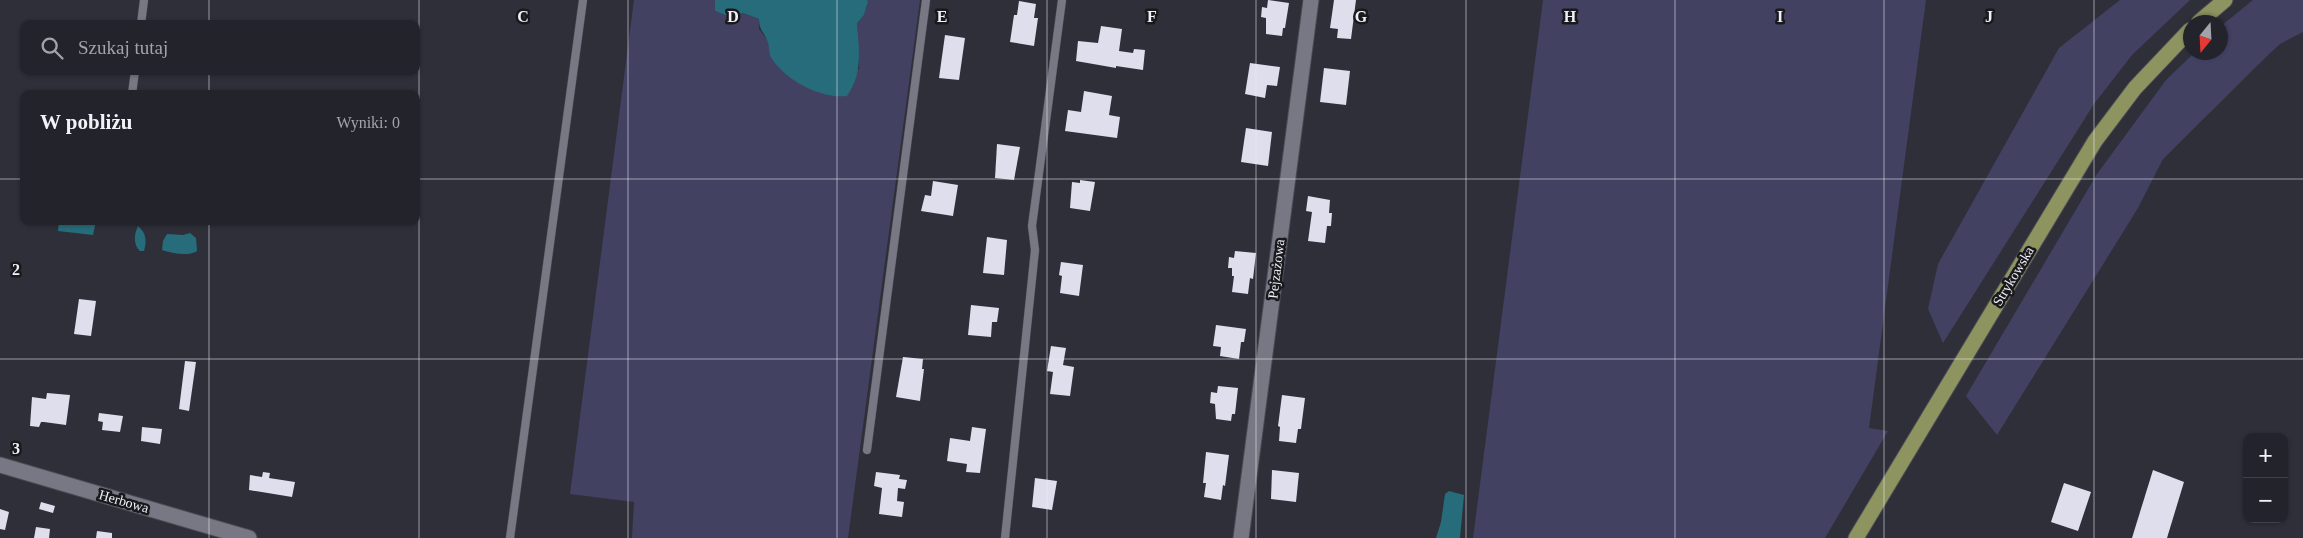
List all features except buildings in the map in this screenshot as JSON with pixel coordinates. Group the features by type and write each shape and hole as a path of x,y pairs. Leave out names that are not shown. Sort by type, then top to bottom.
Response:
{"main road":[{"path":"2208,15 2226,0"},
{"name":"Strykowska","path":"1856,538 2095,140 2135,88 2183,37"}],"street":[{"name":"Pejzażowa","path":"1241,538 1311,0"},
{"name":"Herbowa","path":"0,465 249,538"}],"lane":[{"path":"142,20 144,0"},
{"path":"510,538 583,0"},
{"path":"867,450 926,0"},
{"path":"1006,538 1034,250 1032,226 1062,0"},
{"path":"133,90 134,75"}],"shaded area":[{"path":"634,0 715,0 715,11 730,17 743,13 759,19 759,29 768,41 771,57 859,69 857,23 864,15 868,3 867,0 920,0 848,538 632,538 634,502 570,494"},
{"path":"1543,0 1926,0 1869,428 1888,431 1825,538 1473,538"},
{"path":"2120,0 2190,0 2132,55 2094,104 1943,343 1928,309 1938,264 2059,48"},
{"path":"2253,0 2303,0 2303,32 2280,44 2163,159 2138,208 1997,435 1966,396 2097,174 2166,80 2187,60 2228,60 2228,20"}],"water":[{"path":"715,0 867,0 864,15 857,23 858,70 856,79 847,96 826,95 795,81 778,67 771,57 768,42 760,28 759,19 743,13 730,17 715,11"},
{"path":"59,225 95,225 93,235 58,231"},
{"path":"138,226 143,231 145,237 144,251 140,251 135,243"},
{"path":"190,233 196,238 197,251 184,254 162,250 163,241 167,234 183,235"},
{"path":"1449,491 1464,495 1460,538 1436,538 1441,522 1445,494"}]}
